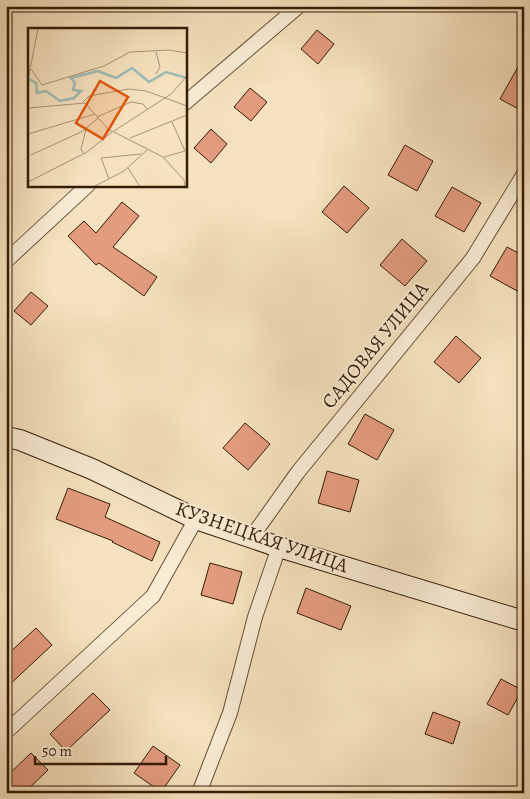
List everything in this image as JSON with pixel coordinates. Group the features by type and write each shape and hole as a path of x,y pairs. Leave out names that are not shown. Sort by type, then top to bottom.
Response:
{"main road":[{"name":"КУЗНЕЦКАЯ УЛИЦА","path":"6,437 20,440 92,469 196,519 279,547 517,619 524,618"}],"street":[{"path":"186,102 299,6"},
{"name":"САДОВАЯ УЛИЦА","path":"251,538 298,472 473,258 524,174"},
{"path":"6,261 87,186"},
{"path":"6,732 153,596 196,519"},
{"path":"199,793 230,713 255,617 279,547"}],"building":[{"path":"317,30 334,44 318,64 301,49"},
{"path":"524,56 524,112 500,99"},
{"path":"250,88 267,102 251,121 234,107"},
{"path":"211,129 227,144 211,163 194,148"},
{"path":"405,145 433,161 417,191 388,175"},
{"path":"344,186 369,208 347,233 322,212"},
{"path":"452,187 481,203 464,232 435,216"},
{"path":"122,202 139,216 113,247 157,277 144,296 99,263 96,265 68,236 84,221 96,233"},
{"path":"402,239 427,261 405,286 380,265"},
{"path":"507,247 524,256 524,284 519,292 490,276"},
{"path":"31,292 48,306 31,325 14,311"},
{"path":"456,336 481,358 459,383 434,362"},
{"path":"365,414 394,430 377,460 348,444"},
{"path":"245,423 270,444 248,470 223,448"},
{"path":"327,471 359,480 350,512 318,503"},
{"path":"68,488 110,504 105,517 160,542 152,561 113,541 56,519"},
{"path":"210,563 242,572 233,604 201,595"},
{"path":"306,588 351,606 341,630 297,613"},
{"path":"36,628 52,645 6,688 6,656"},
{"path":"501,679 522,690 508,715 487,704"},
{"path":"93,693 110,710 66,751 50,734"},
{"path":"433,712 460,722 453,744 425,734"},
{"path":"153,746 180,765 161,792 134,773"},
{"path":"31,753 48,770 24,793 6,793 6,777"}]}
